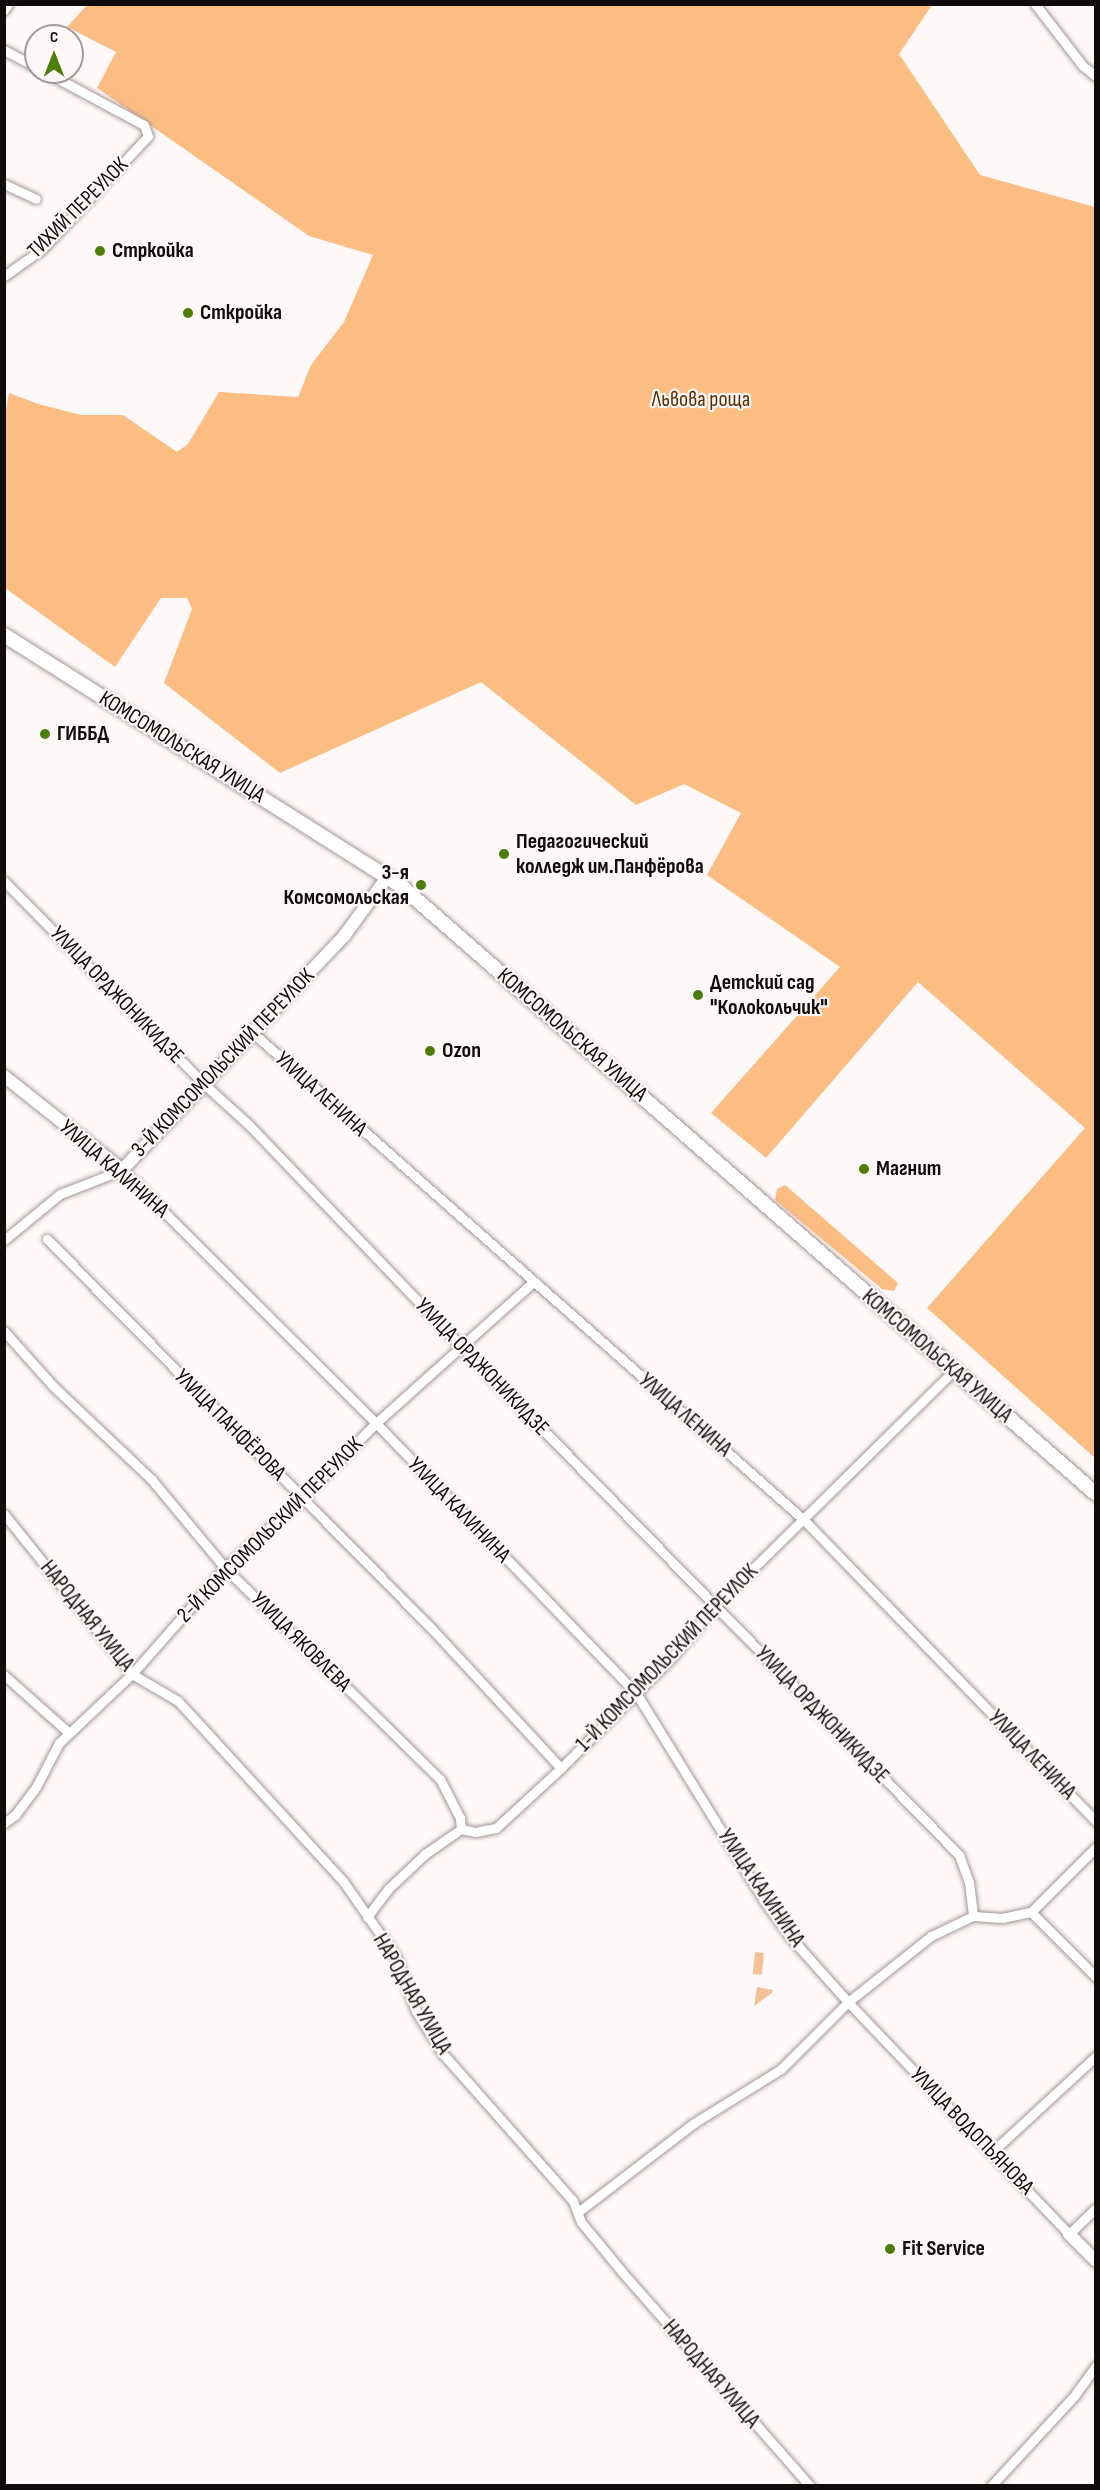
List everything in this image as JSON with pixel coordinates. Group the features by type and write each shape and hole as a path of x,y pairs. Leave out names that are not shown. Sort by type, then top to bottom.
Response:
{"main road":[{"name":"КОМСОМОЛЬСКАЯ УЛИЦА","path":"4,635 388,876 1095,1494"}],"street":[{"path":"4,10 8,4"},
{"path":"1035,4 1083,66 1095,76"},
{"path":"4,50 24,61"},
{"name":"ТИХИЙ ПЕРЕУЛОК","path":"4,276 42,249 148,136 144,125 67,84"},
{"path":"4,184 36,199"},
{"name":"3-Й КОМСОМОЛЬСКИЙ ПЕРЕУЛОК","path":"4,1240 60,1194 122,1170 344,936 388,876"},
{"name":"УЛИЦА ОРДЖОНИКИДЗЕ","path":"4,881 204,1084 249,1125 460,1345 959,1855 969,1882 973,1916"},
{"name":"УЛИЦА ЛЕНИНА","path":"253,1033 804,1520 1095,1821"},
{"name":"УЛИЦА КАЛИНИНА","path":"4,1076 122,1170 376,1423 636,1693 763,1899 791,1938 848,2002"},
{"name":"УЛИЦА ПАНФЁРОВА","path":"47,1239 433,1630 561,1767"},
{"name":"2-Й КОМСОМОЛЬСКИЙ ПЕРЕУЛОК","path":"4,1823 15,1815 36,1787 59,1743 132,1674 225,1568 302,1498 376,1423 460,1345 533,1282"},
{"name":"УЛИЦА ЯКОВЛЕВА","path":"4,1331 53,1386 152,1480 225,1568 440,1779 460,1818 461,1829"},
{"name":"1-Й КОМСОМОЛЬСКИЙ ПЕРЕУЛОК","path":"461,1829 475,1832 496,1828 673,1656 715,1606 954,1370"},
{"name":"НАРОДНАЯ УЛИЦА","path":"4,1514 132,1674 178,1701 344,1881 396,1958 416,2011 443,2054 573,2202 581,2222 622,2272 810,2486"},
{"path":"4,1675 69,1733"},
{"path":"367,1917 389,1888 425,1854 461,1829"},
{"path":"578,2212 694,2123 744,2089 781,2069 848,2002 931,1936 973,1916 1002,1918 1031,1912 1095,1847"},
{"path":"1031,1912 1095,1977"},
{"name":"УЛИЦА ВОДОПЬЯНОВА","path":"848,2002 1095,2261"},
{"path":"993,2152 1095,2056"},
{"path":"1069,2234 1095,2208"},
{"path":"991,2486 1074,2396 1095,2366"}],"shaded area":[{"path":"755,1952 764,1953 762,1975 753,1974"},
{"path":"757,1987 773,1990 754,2006"}],"green space":[{"name":"Львова роща","path":"87,5 932,5 899,54 980,175 1095,207 1095,1458 927,1308 1085,1128 918,982 766,1158 711,1113 840,967 707,875 741,813 684,784 636,805 481,682 280,773 164,683 192,609 187,598 161,598 115,667 5,588 4,419 9,393 38,404 81,415 123,415 177,452 188,444 219,392 298,397 311,365 344,322 373,255 309,236 97,88 116,52 84,36 84,24 70,24"},
{"path":"785,1185 898,1283 894,1291 882,1289 775,1200 777,1189"}],"place":[{"name":"Стркойка","path":"100,251"},
{"name":"Сткройка","path":"188,313"},
{"name":"ГИББД","path":"45,734"},
{"name":"Педагогический колледж им.Панфёрова","path":"504,854"},
{"name":"3-я Комсомольская","path":"421,885"},
{"name":"Детский сад \"Колокольчик\"","path":"698,995"},
{"name":"Ozon","path":"430,1051"},
{"name":"Магнит","path":"864,1169"},
{"name":"Fit Service","path":"890,2249"}]}
